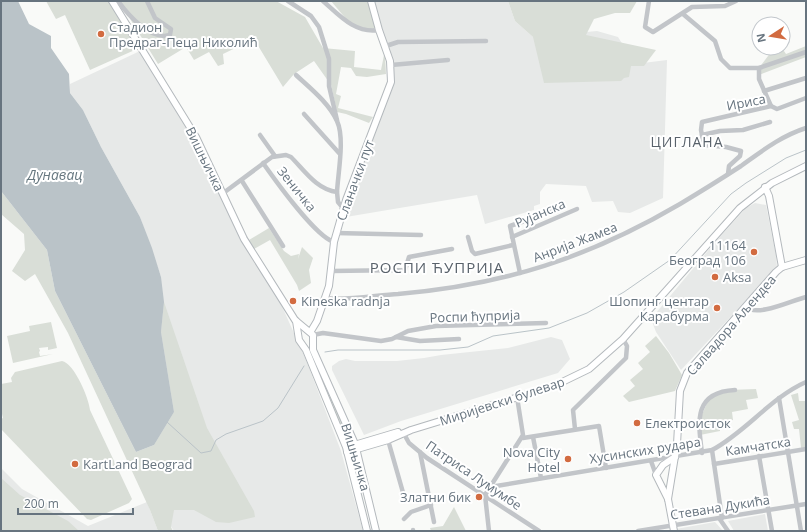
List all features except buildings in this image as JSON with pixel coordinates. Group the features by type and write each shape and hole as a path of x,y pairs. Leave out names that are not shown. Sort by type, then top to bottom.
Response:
{"street":[{"name":"Вишњичка","path":"112,1 192,129 244,239 295,320 311,334 313,348 318,361 356,447 376,531"},
{"path":"118,1 129,16 143,27 164,36 170,35 171,29 155,18 146,1"},
{"path":"288,1 311,16 319,27 329,59 329,86 340,136 337,192 338,202 343,208"},
{"path":"323,1 342,19 352,26 364,29 379,30"},
{"name":"Сланачки пут","path":"311,334 326,298 332,271 334,242 343,208 390,88 391,65 371,1"},
{"path":"649,1 645,27 651,32 661,28 692,7 722,7 736,1"},
{"path":"683,14 715,41 721,59 727,66 747,69 759,68 806,52"},
{"path":"386,46 398,42 486,41"},
{"path":"391,65 448,60"},
{"path":"759,68 759,79 771,106"},
{"path":"296,75 321,99 337,120"},
{"path":"764,91 806,78"},
{"name":"Ириса","path":"702,135 701,124 705,121 771,106 777,108 806,98"},
{"path":"304,114 339,153"},
{"path":"728,174 729,166 741,155 741,150 726,147 705,146 702,135 720,131 743,130 770,122"},
{"name":"Анрија Жамеа","path":"326,298 375,296 436,290 520,273 572,257 614,240 678,205 784,137 806,128"},
{"path":"260,134 275,156"},
{"path":"222,194 242,181 263,163 275,156 288,156 320,185 328,190 337,192"},
{"name":"Зеничка","path":"263,163 308,220 328,239 334,242"},
{"name":"Миријевски булевар","path":"356,447 388,440 402,433 554,386 578,375 600,360 622,339 730,218 765,187 806,166"},
{"path":"242,181 283,246"},
{"path":"765,187 769,196 782,267"},
{"path":"520,273 509,228 510,225 559,209"},
{"name":"Рујанска","path":"512,237 577,209"},
{"path":"336,233 422,235"},
{"path":"468,237 472,251 476,254 513,245"},
{"path":"332,271 405,270 409,257 452,249"},
{"name":"Салвадора Аљендеа","path":"668,498 675,457 680,391 685,377 694,363 782,267 806,260"},
{"path":"745,307 752,310 762,310 806,297"},
{"name":"Вишњичка","path":"295,320 302,344 347,450 368,531"},
{"name":"Роспи ћуприја","path":"311,334 330,334 359,340 381,341 408,332 449,325 546,323"},
{"path":"299,336 302,331 311,334 308,345 302,344"},
{"path":"396,337 420,341 459,339"},
{"path":"575,429 573,410 626,358 627,346 622,339"},
{"name":"Хусинских рудара","path":"675,457 712,450 739,432 779,398 806,382"},
{"path":"702,453 698,426 702,406 714,394 735,390"},
{"path":"489,531 485,495 523,438 524,432 517,397"},
{"path":"779,398 801,531"},
{"path":"523,438 599,426 606,468"},
{"name":"Миријевски булевар","path":"347,450 396,433 402,433"},
{"name":"Патриса Лумумбе","path":"402,433 409,443 420,452 538,531"},
{"path":"533,436 541,478"},
{"path":"388,440 404,496"},
{"name":"Камчатска","path":"714,464 806,449"},
{"path":"712,450 720,518 728,531"},
{"path":"420,452 434,522"},
{"path":"759,456 772,531"},
{"path":"656,475 665,462 675,457"},
{"path":"651,461 656,475 668,498 673,528"},
{"name":"Хусинских рудара","path":"490,487 651,461 665,462"},
{"path":"665,462 672,472"},
{"path":"661,484 665,485 671,482"},
{"name":"Стевана Дукића","path":"638,531 673,528 720,518 806,504"},
{"path":"404,519 411,512 431,505"}],"shaded area":[{"name":"Стадион Предраг-Пеца Николић","path":"46,1 109,1 137,49 90,70 65,15 56,19"},
{"path":"119,1 276,1 305,17 323,48 355,51 354,67 381,70 385,55 386,74 367,77 356,76 351,68 341,67 336,94 341,96 338,108 373,117 369,123 337,112 331,85 314,61 294,74 283,87 254,39 223,54 224,64 218,66 209,52 194,60 186,47 158,64"},
{"path":"331,1 368,1 377,30 352,26"},
{"path":"371,1 508,1 515,21 533,37 597,31 618,37 635,64 667,60 663,198 630,213 618,212 613,201 592,202 586,186 546,184 540,192 540,204 534,206 534,210 485,224 477,195 340,218 392,75"},
{"path":"508,1 637,1 630,13 615,13 594,19 586,35 656,50 644,66 631,66 629,77 624,78 621,81 544,83 533,37 515,21"},
{"path":"806,46 806,57 759,75 759,68 768,56 791,56 791,52"},
{"path":"140,51 186,123 221,194 276,293 306,360 341,451 363,531 174,531 155,501 152,491 161,277 140,217 101,147 83,110 70,93 70,84"},
{"path":"1,191 47,250 55,291 136,452 154,445 174,412 161,332 164,302 207,428 254,511 255,517 229,523 216,522 194,510 174,510 171,527 173,531 158,531 150,510 68,333 35,274 25,281 12,271 25,250 24,234 1,214"},
{"path":"755,203 766,205 777,267 681,370 656,332 651,319 716,241 746,208"},
{"path":"269,228 284,251 291,256 299,254 298,259 302,247 313,258 309,270 311,283 299,291 297,285 270,240 254,249 249,240"},
{"path":"51,322 57,348 48,350 48,347 39,348 39,352 40,356 53,354 13,363 7,336 30,331 29,326"},
{"path":"656,336 669,353 682,375 675,391 629,402 623,396 635,386 630,380 643,369 638,363 650,352 645,346"},
{"path":"551,337 562,340 570,359 558,373 401,421 364,435 332,370 332,366 339,361 346,359 355,361 397,361 508,348"},
{"path":"310,347 348,434 345,435 308,348"},
{"name":"KartLand Beograd","path":"62,361 67,363 76,374 87,398 90,410 132,499 129,503 91,520 87,519 1,429 1,419 3,418 1,410 1,384 12,382 11,378 15,372"},
{"path":"756,389 758,398 746,400 748,409 732,412 733,420 720,423 720,431 700,435 699,422 709,398 729,390"},
{"path":"798,393 799,401 806,401 806,447 801,448 799,429 794,429 792,422 799,420 791,395"},
{"path":"1,468 22,489 88,526 147,502 158,531 1,531"},
{"path":"1,478 20,495 68,521 79,531 1,531"},
{"path":"454,507 466,531 431,531 430,528 443,526"},
{"path":"765,514 768,531 734,531 728,521"},
{"path":"715,522 723,531 676,531 676,529"}],"water":[{"name":"Дунавац","path":"1,1 18,1 29,24 51,36 51,48 69,74 70,93 83,110 101,147 140,217 161,277 164,302 161,332 174,412 154,445 136,452 55,291 47,250 1,191"}],"waterway":[{"path":"325,352 338,350 440,350 468,347 493,336 549,328 587,313 624,292 670,260 731,194 786,158 806,150"},
{"path":"167,422 201,453 211,451 216,440 226,434 263,421 278,408 304,366"}],"place":[{"name":"Стадион Предраг-Пеца Николић","path":"101,34"},
{"name":"11164 Београд 106","path":"754,252"},
{"name":"Aksa","path":"715,277"},
{"name":"Kineska radnja","path":"293,301"},
{"name":"Шопинг центар Карабурма","path":"717,308"},
{"name":"Електроисток","path":"637,423"},
{"name":"Nova City Hotel","path":"568,459"},
{"name":"KartLand Beograd","path":"75,464"},
{"name":"Златни бик","path":"479,497"}],"district":[{"name":"ЦИГЛАНА","path":"687,142"},
{"name":"РОСПИ ЋУПРИЈА","path":"437,268"}]}
